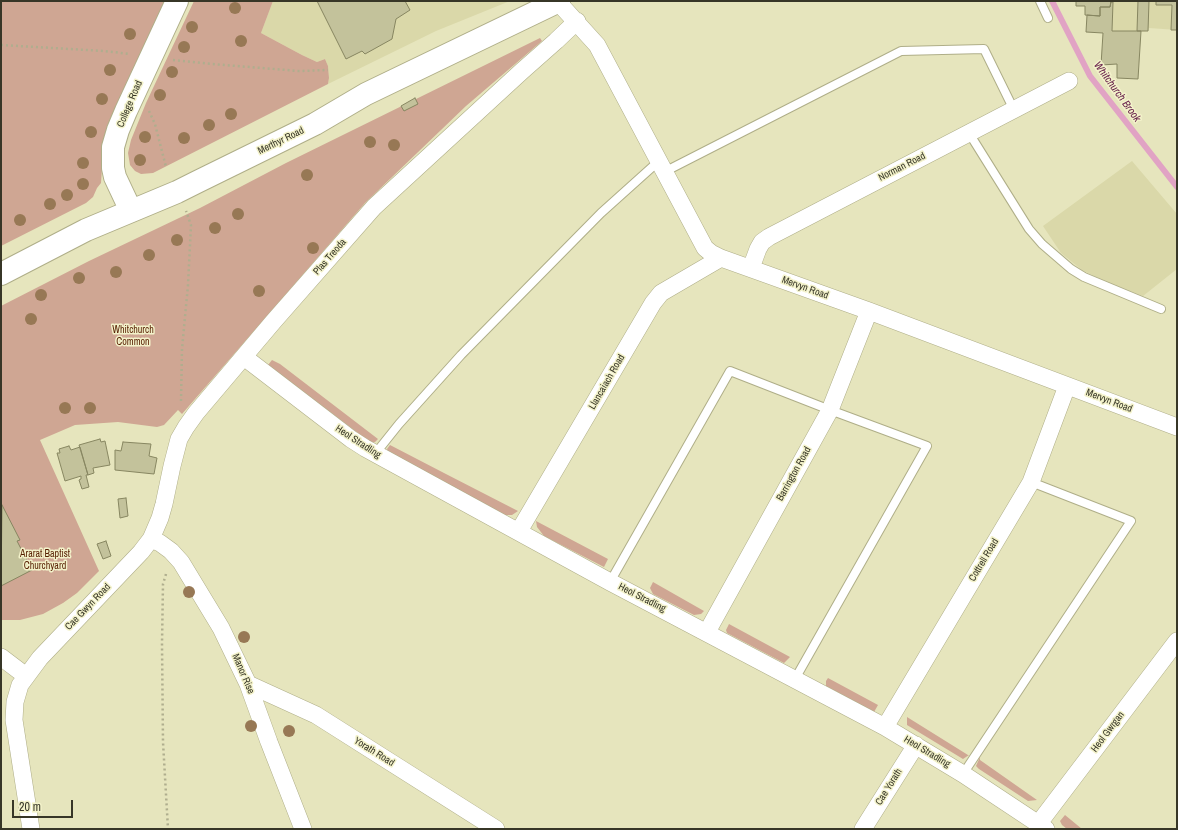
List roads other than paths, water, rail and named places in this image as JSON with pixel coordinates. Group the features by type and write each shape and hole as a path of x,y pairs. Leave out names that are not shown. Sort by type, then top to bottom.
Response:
{"street":[{"name":"College Road","path":"131,211 115,178 113,168 113,147 126,111 177,1"},
{"name":"Merthyr Road","path":"1,274 86,230 177,192 315,124 366,94 558,1"},
{"name":"Mervyn Road","path":"558,1 597,45 663,166 705,248 711,254 869,311 1177,427"},
{"name":"Plas Treoda","path":"151,539 160,518 180,439 196,413 374,207 577,21"},
{"name":"Norman Road","path":"751,268 762,242 769,237 1069,81"},
{"name":"Llancaiach Road","path":"519,532 653,303 661,293 720,258"},
{"name":"Barrington Road","path":"707,632 830,410 869,311"},
{"name":"Heol Stradling","path":"244,357 351,439 375,454 610,582 885,727 963,774 1043,826"},
{"name":"Cottrell Road","path":"885,727 1031,482 1067,386"},
{"name":"Manor Rise","path":"151,539 160,543 171,551 181,562 221,628 248,684 303,829"},
{"name":"Cae Gwyn Road","path":"31,829 14,720 15,702 20,685 40,658 141,552 151,539"},
{"name":"Heol Gwrgan","path":"1043,826 1177,641"},
{"path":"1,657 26,676"},
{"name":"Yorath Road","path":"248,684 316,715 496,829"},
{"name":"Cae Yorath","path":"863,829 916,745"}],"lane":[{"path":"1040,1 1048,18"},
{"path":"375,454 399,424 461,356 602,213 663,166 901,51 984,49 1014,110"},
{"path":"969,133 1029,229 1042,244 1071,269 1084,277 1161,309"},
{"path":"610,582 730,371 927,446 795,679"},
{"path":"963,774 1131,521 1031,482"}],"waterway":[{"name":"Whitchurch Brook","path":"1052,1 1090,76 1177,187"}],"park label":[{"name":"Whitchurch Common","path":"133,336"},
{"name":"Ararat Baptist Churchyard","path":"45,560"}]}
